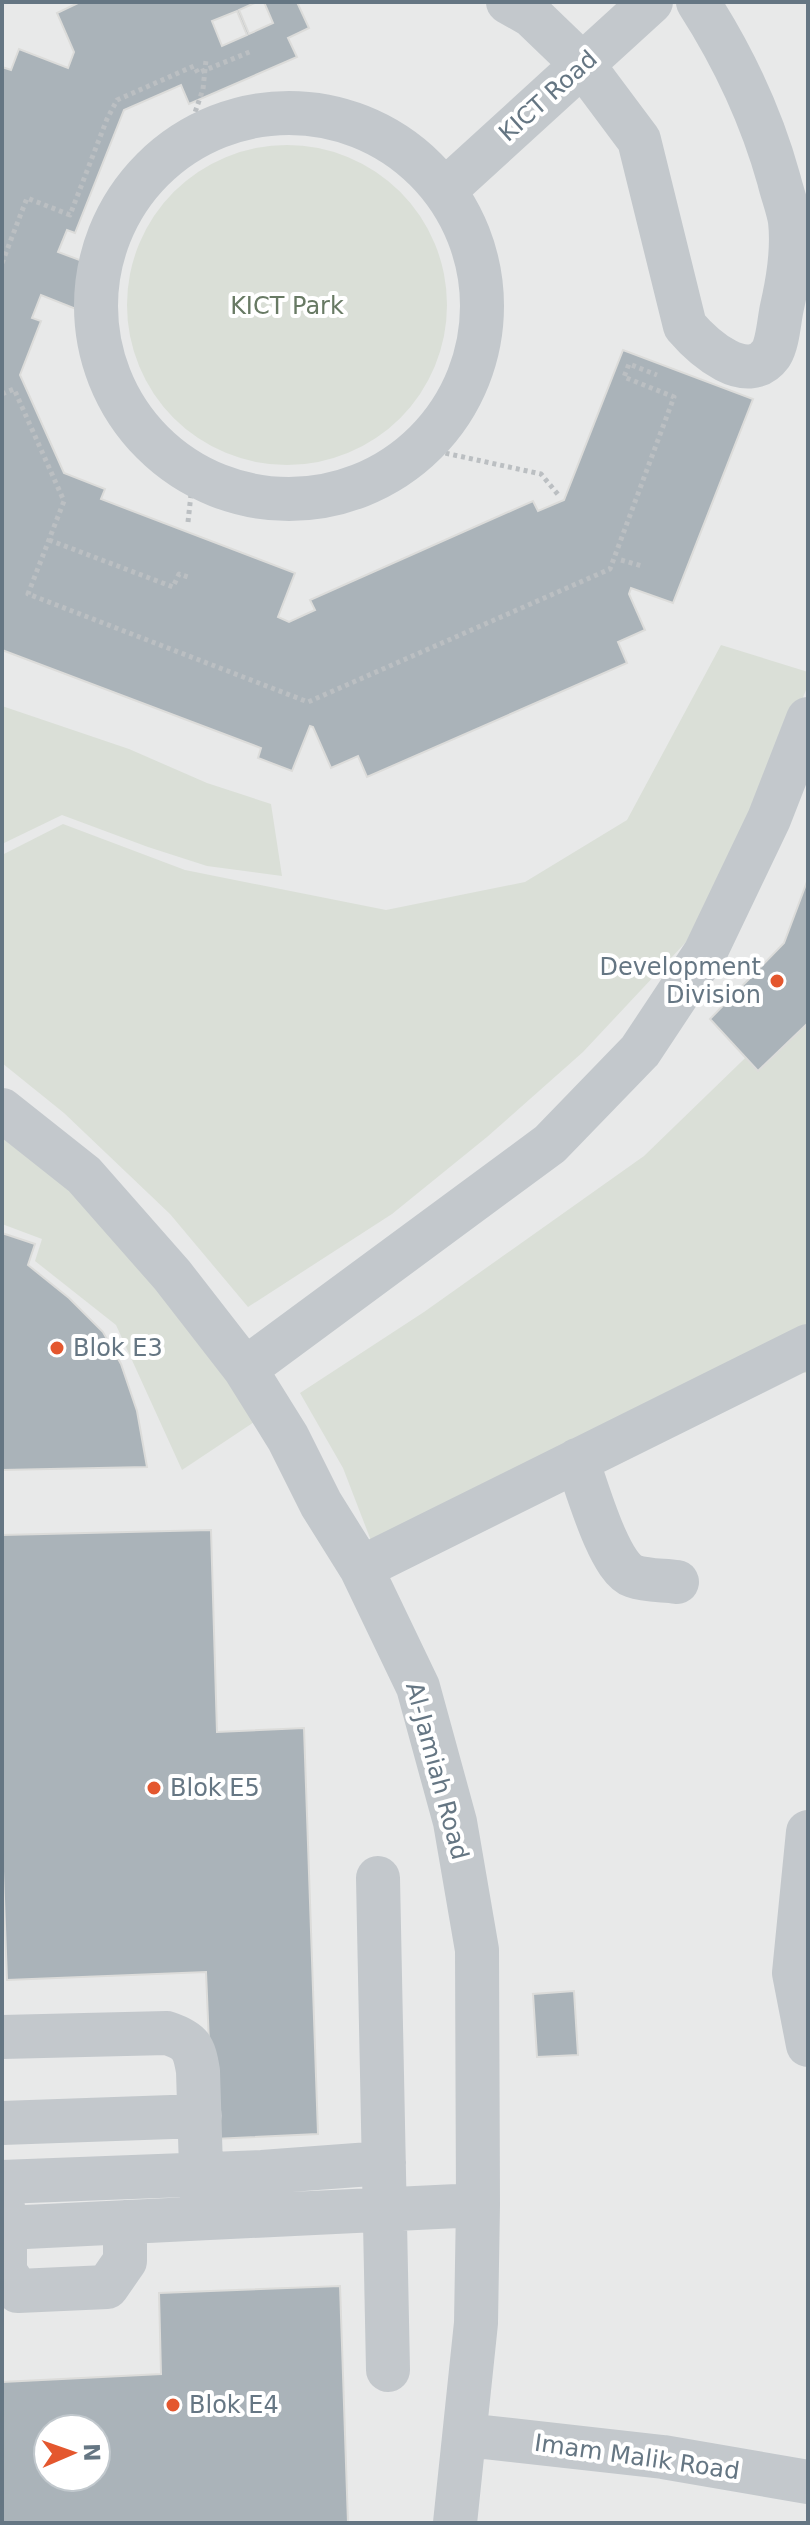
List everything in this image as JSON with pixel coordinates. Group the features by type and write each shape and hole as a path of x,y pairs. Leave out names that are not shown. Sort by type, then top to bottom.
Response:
{"street":[{"path":"508,2 531,15 583,65 639,140 685,326 699,342 743,368 761,363 772,352 787,285 790,222 768,138 729,51 698,2"},
{"name":"KICT Road","path":"445,190 651,2"},
{"path":"295,112 310,114 352,122 403,149 445,190 471,240 482,295 477,351 457,404 422,448 382,477 336,495 288,501 239,495 193,476 142,433 135,422 109,377 95,311 105,245 136,187 185,142 238,118 295,112"},
{"path":"245,1369 550,1144 640,1051 705,953 769,819 808,719"},
{"name":"Al-Jamiah Road","path":"2,1110 84,1175 172,1275 245,1369 288,1438 321,1504 361,1568 418,1687 455,1822 477,1950 476,2323 455,2523"},
{"path":"361,1568 808,1346"},
{"path":"577,1460 608,1543 621,1567 631,1576 677,1582"},
{"path":"808,1832 794,1973 808,2045"},
{"path":"378,1878 388,2370"},
{"path":"2,2037 167,2033 183,2038 195,2050 203,2219"},
{"path":"2,2123 200,2116"},
{"path":"2,2182 262,2172 384,2163"},
{"path":"262,2172 262,2216"},
{"path":"125,2222 125,2261 107,2287 10,2301 5,2272 3,2212 125,2222 478,2205"},
{"name":"Imam Malik Road","path":"466,2435 663,2457 808,2482"}],"path":[{"path":"2,263 27,198 70,215 117,100 194,66 198,73 252,51"},
{"path":"185,142 203,89 206,60"},
{"path":"2,394 14,389 64,501 28,594 308,702 610,569 674,397 624,377 629,364 657,375"},
{"path":"422,448 541,474 560,497"},
{"path":"188,522 193,476"},
{"path":"49,540 173,587 179,574 188,577"},
{"path":"621,560 642,566"}],"shaded area":[{"path":"2,2 808,2 808,2523 2,2523"}],"green space":[{"name":"KICT Park","path":"287,145 334,152 363,164 389,181 411,203 428,229 440,258 447,305 440,352 428,381 411,407 389,429 363,446 334,458 287,465 240,458 211,446 185,429 163,407 146,381 134,352 127,305 134,258 146,229 163,203 185,181 211,164 240,152"},
{"path":"721,645 808,672 808,685 760,805 686,942 583,1052 487,1137 392,1214 248,1307 170,1214 64,1113 2,1063 2,855 63,824 185,870 386,910 525,882 627,820"},
{"path":"2,706 129,749 207,783 271,804 282,876 207,866 62,815 2,844"},
{"path":"808,997 808,1373 793,1372 375,1551 343,1468 300,1393 424,1312 644,1156"},
{"path":"2,1115 275,1408 182,1470 116,1325 35,1261 42,1239 2,1224"}],"building":[{"path":"80,2 297,2 309,28 288,38 297,57 189,104 181,85 124,110 75,233 67,230 58,252 104,269 86,313 41,295 32,318 41,321 20,375 64,473 105,489 101,499 295,573 278,617 289,622 315,610 310,600 533,501 538,511 564,500 623,350 753,399 673,603 631,588 629,594 645,630 618,642 627,663 367,777 358,756 331,768 313,727 310,726 292,771 258,758 261,748 2,650 2,67 11,70 19,49 68,68 74,52 57,13"},
{"path":"264,2 273,23 249,34 239,10"},
{"path":"237,11 247,35 222,46 212,21"},
{"name":"Development Division","path":"808,879 808,1023 758,1071 710,1019 784,943"},
{"name":"Blok E3","path":"2,1233 35,1244 28,1265 69,1298 103,1332 121,1364 137,1411 147,1467 2,1470"},
{"name":"Blok E5","path":"211,1530 217,1732 304,1728 318,2134 213,2139 206,1972 7,1980 2,1844 2,1535"},
{"path":"574,1991 578,2055 537,2057 533,1994"},
{"name":"Blok E4","path":"340,2286 348,2523 2,2523 2,2382 161,2374 159,2293"}],"place":[{"name":"Development Division","path":"777,981"},
{"name":"Blok E3","path":"57,1348"},
{"name":"Blok E5","path":"154,1788"},
{"name":"Blok E4","path":"173,2405"}]}
